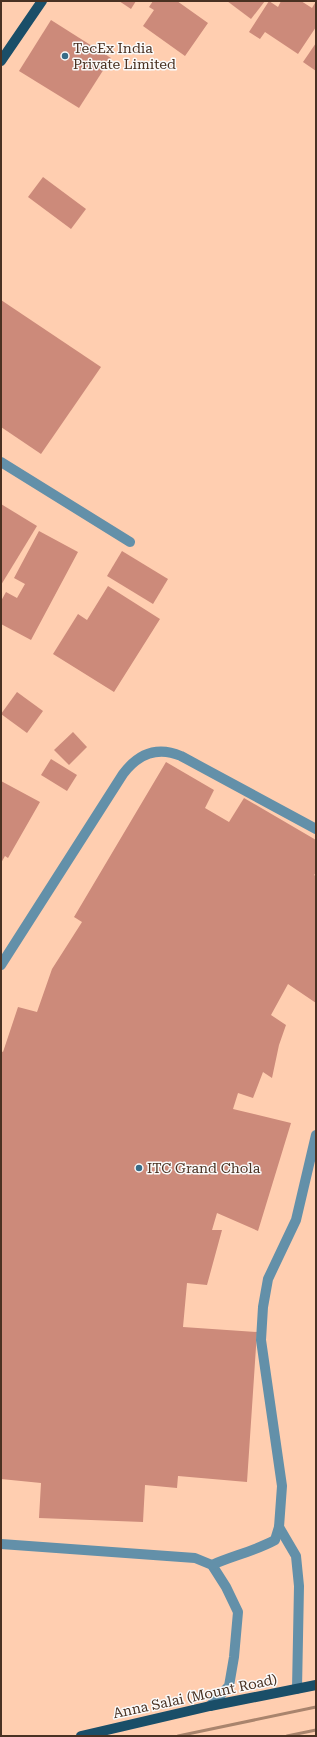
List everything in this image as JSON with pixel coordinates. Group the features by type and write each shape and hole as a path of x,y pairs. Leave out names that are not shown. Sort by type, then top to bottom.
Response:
{"main road":[{"path":"1,62 42,1"},
{"name":"Anna Salai (Mount Road)","path":"81,1736 210,1706 316,1685"}],"lane":[{"path":"1,462 130,542"},
{"path":"1,965 123,774 131,763 145,755 159,751 172,752 316,830"},
{"path":"1,1544 195,1558 212,1564 263,1547 275,1540 279,1527 282,1486 261,1340 263,1307 268,1279 296,1220 316,1135"},
{"path":"279,1527 296,1556 299,1586 297,1688"},
{"path":"210,1706 229,1686 234,1658 238,1612 226,1587 212,1564"}],"building":[{"path":"119,1 136,1 131,9"},
{"path":"153,1 177,1 208,23 185,56 143,26 154,10 149,7"},
{"path":"227,1 265,1 251,19"},
{"path":"269,1 278,7 281,1 301,1 312,8 315,3 316,4 316,27 298,54 265,32 260,39 249,32"},
{"path":"51,20 111,58 79,108 19,71"},
{"path":"316,43 316,71 303,62"},
{"path":"43,177 86,209 71,229 28,197"},
{"path":"1,300 101,367 41,454 1,427"},
{"path":"1,504 37,526 1,585"},
{"path":"39,531 78,552 31,640 1,624 1,601 6,592 17,598 25,584 14,578"},
{"path":"122,551 168,579 153,604 107,576"},
{"path":"108,586 160,619 114,692 53,654 78,614 87,620"},
{"path":"17,692 43,711 27,733 1,714"},
{"path":"73,732 87,747 69,765 54,750"},
{"path":"51,759 77,775 67,791 41,775"},
{"name":"ITC Grand Chola","path":"166,762 214,790 205,808 229,822 244,798 316,840 316,873 314,875 316,876 316,1003 288,984 271,1015 286,1025 279,1045 272,1078 263,1072 253,1098 238,1093 233,1109 291,1123 258,1231 217,1213 212,1230 222,1230 207,1285 187,1283 183,1327 257,1332 247,1482 178,1476 177,1488 145,1485 143,1522 39,1518 41,1483 1,1479 1,1051 3,1052 18,1007 37,1012 52,969 82,922 74,917"},
{"path":"1,781 40,802 8,858 5,856 1,863"}],"railway":[{"path":"178,1736 316,1707"},
{"path":"287,1736 316,1730"}],"place":[{"name":"TecEx India Private Limited","path":"65,56"},
{"name":"ITC Grand Chola","path":"139,1168"}]}
